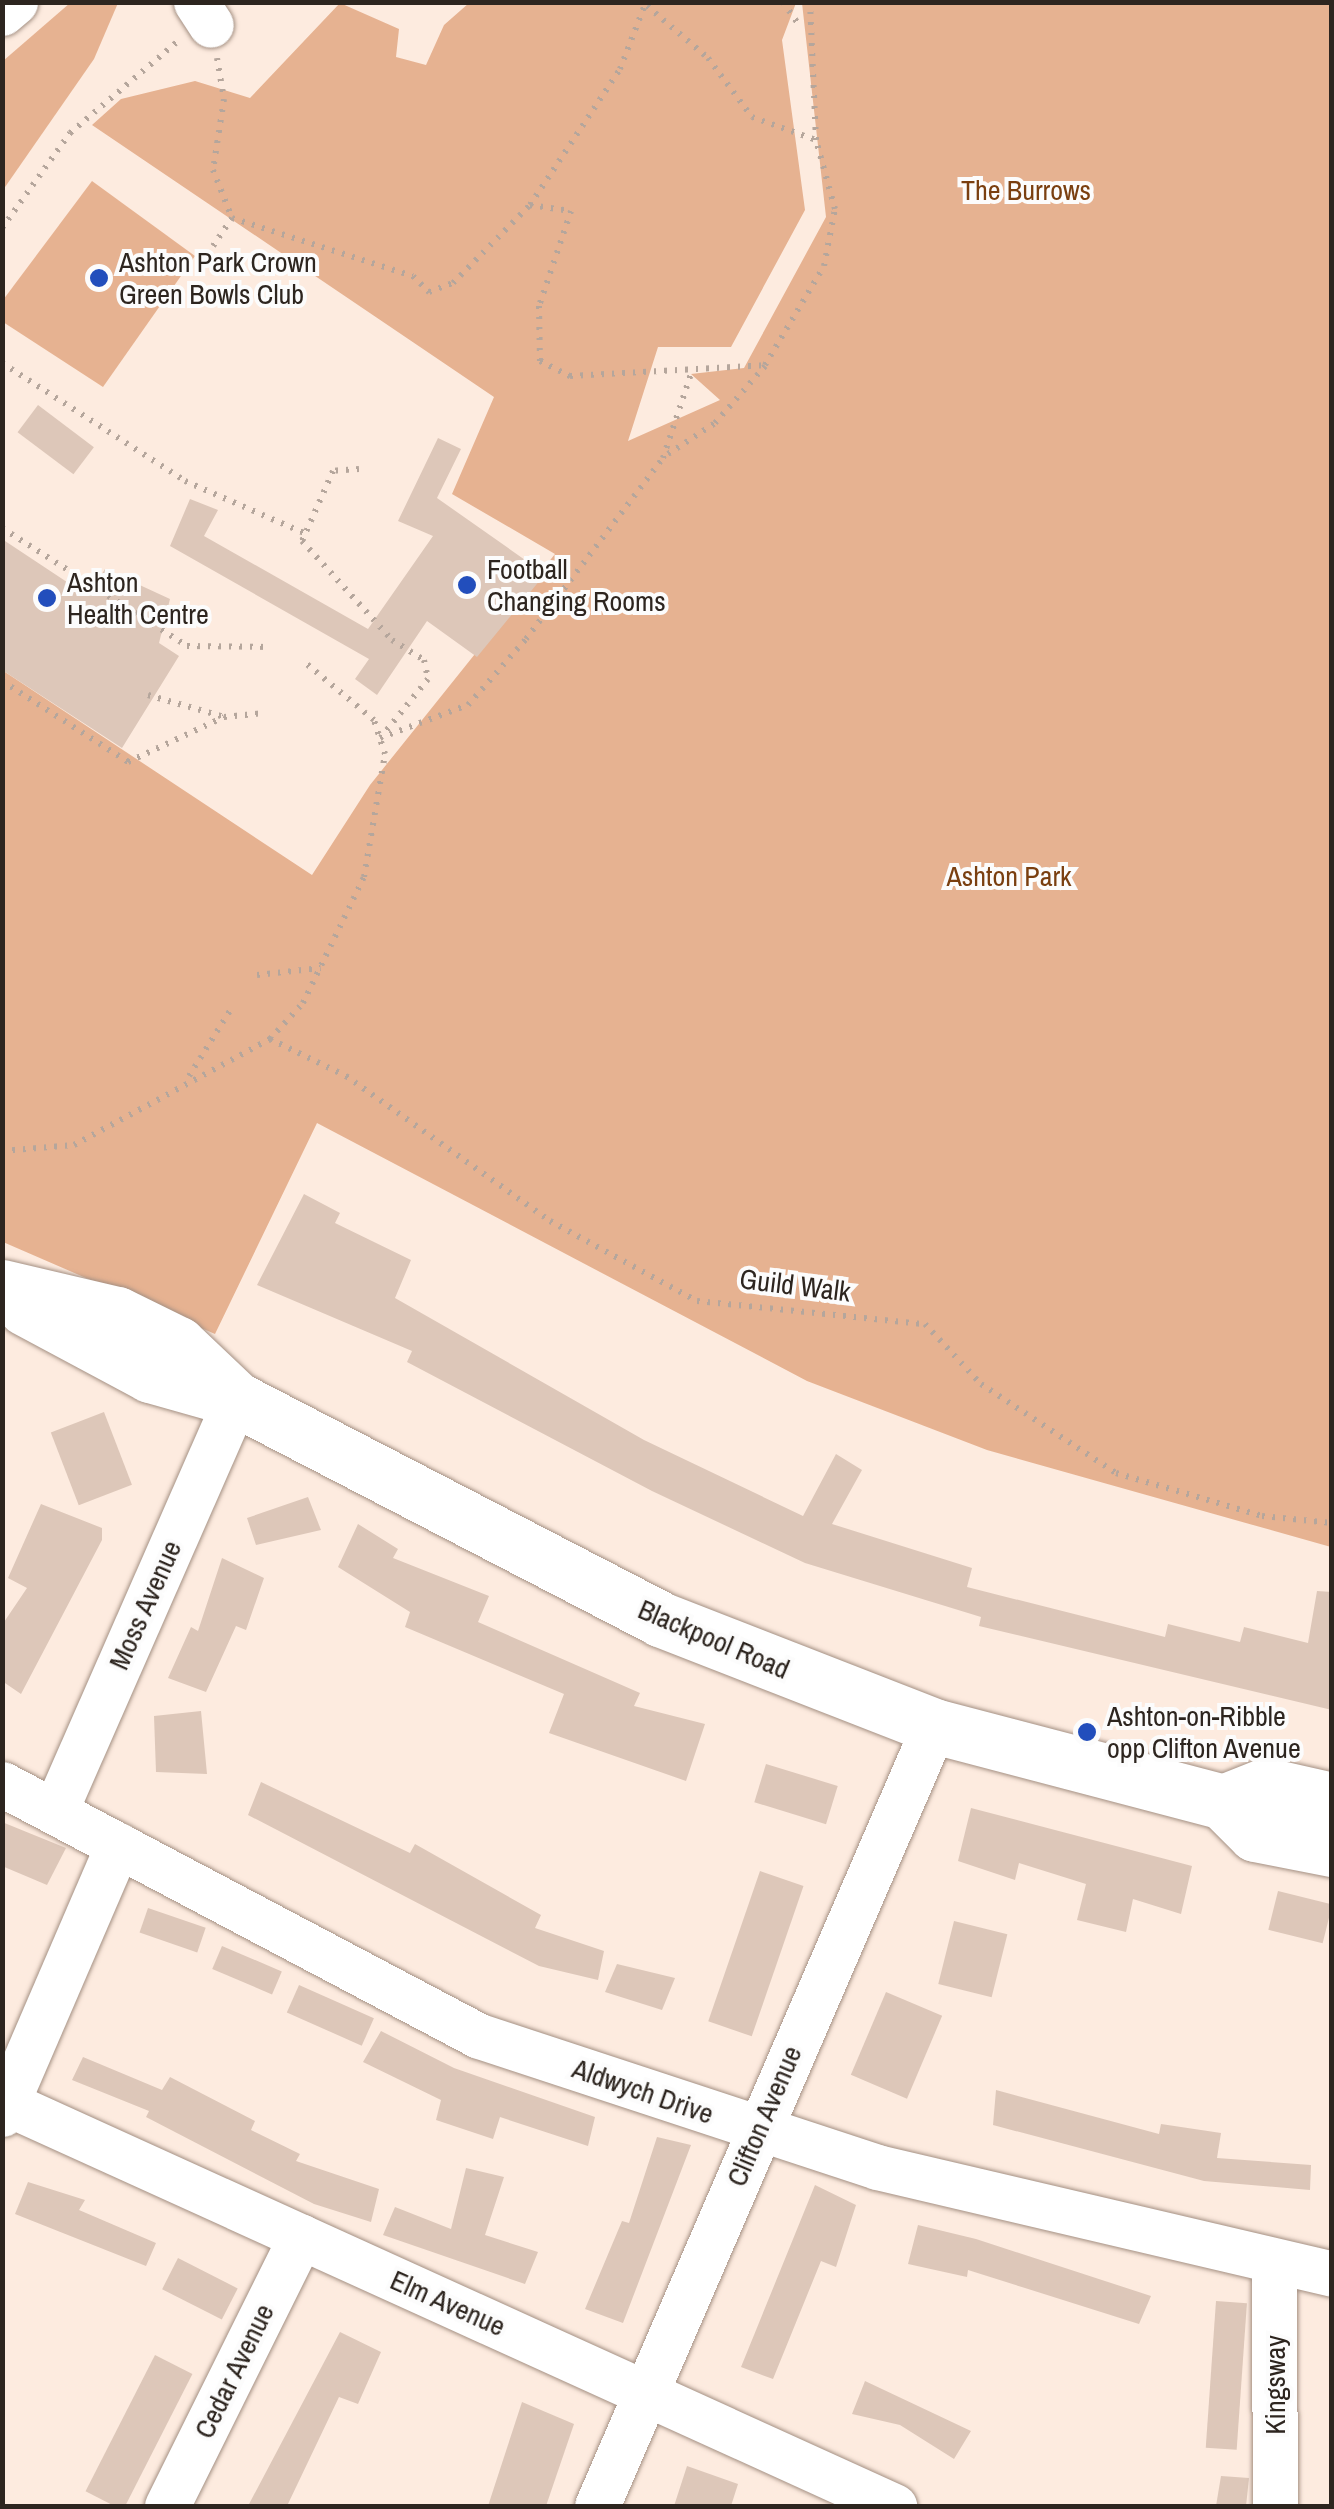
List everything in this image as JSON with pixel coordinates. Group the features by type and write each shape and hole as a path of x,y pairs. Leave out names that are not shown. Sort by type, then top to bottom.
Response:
{"highway":[{"name":"Blackpool Road","path":"2,1290 116,1314 178,1344 236,1399 660,1619 934,1726 1223,1802 1255,1834 1332,1849"},
{"path":"1223,1802 1266,1785 1332,1800"}],"street":[{"path":"2,13 15,2"},
{"name":"Moss Avenue","path":"55,1811 236,1399"},
{"name":"Clifton Avenue","path":"598,2506 934,1726"},
{"name":"Aldwych Drive","path":"2,1784 479,2036 758,2130 1274,2264 1332,2274"},
{"path":"4,2106 118,1845"},
{"name":"Elm Avenue","path":"4,2106 301,2236 894,2506"},
{"name":"Cedar Avenue","path":"167,2506 301,2236"},
{"name":"Kingsway","path":"1274,2264 1275,2506"}],"path":[{"path":"782,2 798,22"},
{"path":"663,458 715,423 765,365 824,266 835,209 816,140 810,2"},
{"path":"232,218 413,276 430,292 453,284 530,205 620,69 647,4 708,58 752,117 816,140"},
{"path":"2,228 70,133 203,14 224,98 214,170 232,218"},
{"path":"530,205 570,211 539,306 540,361 570,376 691,374 765,365"},
{"path":"212,246 232,218"},
{"path":"2,363 185,481 304,533 392,640 424,660 428,679 380,738"},
{"path":"380,738 468,706 620,525 663,458 691,374"},
{"path":"304,533 333,471 358,469"},
{"path":"2,528 187,646 270,647"},
{"path":"2,1152 74,1144 189,1076 270,1039 323,968 382,812 380,738 374,720 302,660"},
{"path":"2,681 128,762 224,717 265,713"},
{"path":"148,695 224,717"},
{"path":"256,975 323,968"},
{"path":"189,1076 230,1009"},
{"name":"Guild Walk","path":"270,1039 346,1076 550,1222 696,1301 924,1324 981,1384 1116,1473 1262,1516 1332,1523"}],"green space":[{"path":"70,3 118,3 94,59 3,190 3,61"},
{"name":"Ashton Park","path":"340,3 399,29 396,57 426,65 444,25 469,3 796,3 782,40 805,210 731,347 658,347 628,441 720,400 691,374 744,368 826,217 802,3 1331,3 1331,1547 987,1450 807,1381 317,1123 215,1334 3,1242 2,670 312,875 370,785 555,554 452,494 494,397 92,125 121,99 195,81 250,98"},
{"name":"Ashton Park Crown Green Bowls Club","path":"92,181 195,256 103,387 3,322 3,300"}],"building":[{"path":"38,405 94,447 73,474 18,432"},
{"path":"438,438 461,449 437,498 545,574 477,657 427,621 377,695 355,679 369,659 170,546 190,499 218,510 204,536 368,629 433,536 398,521"},
{"name":"Ashton Health Centre","path":"2,539 88,596 105,569 170,599 159,643 179,656 122,748 2,670"},
{"path":"304,1194 340,1213 335,1223 411,1260 395,1298 644,1440 803,1516 836,1454 862,1470 832,1524 972,1568 967,1587 1165,1637 1168,1624 1240,1642 1244,1627 1308,1643 1317,1591 1332,1592 1332,1710 979,1626 981,1617 805,1563 652,1491 407,1362 412,1351 257,1285"},
{"path":"104,1412 132,1485 79,1505 51,1432"},
{"path":"308,1497 321,1530 256,1545 247,1518"},
{"path":"41,1504 102,1528 102,1540 21,1694 2,1681 2,1625 27,1588 8,1578"},
{"path":"358,1524 398,1549 393,1558 489,1596 478,1622 640,1693 634,1706 705,1724 686,1781 549,1733 564,1694 405,1627 410,1612 338,1567"},
{"path":"222,1558 264,1578 246,1630 236,1626 206,1692 168,1678 191,1627 198,1631"},
{"path":"201,1711 207,1774 156,1772 154,1716"},
{"path":"766,1764 838,1786 826,1824 754,1802"},
{"path":"261,1782 410,1853 415,1844 541,1915 535,1928 604,1951 598,1980 539,1966 248,1815"},
{"path":"971,1808 1192,1866 1181,1914 1133,1899 1126,1932 1077,1920 1086,1884 1019,1863 1015,1880 958,1861"},
{"path":"2,1822 66,1848 47,1885 2,1866"},
{"path":"760,1871 803,1886 752,2036 708,2021"},
{"path":"1278,1891 1332,1904 1323,1943 1268,1930"},
{"path":"148,1908 206,1928 197,1952 140,1933"},
{"path":"954,1921 1007,1934 992,1997 938,1984"},
{"path":"222,1946 282,1971 272,1994 212,1969"},
{"path":"617,1964 675,1978 662,2010 605,1992"},
{"path":"299,1985 374,2018 362,2046 287,2012"},
{"path":"886,1992 942,2016 907,2099 851,2075"},
{"path":"381,2031 454,2068 595,2117 588,2146 500,2117 493,2139 436,2120 441,2100 363,2062"},
{"path":"83,2057 162,2090 170,2077 255,2121 251,2130 300,2154 296,2161 379,2189 371,2222 314,2204 146,2117 149,2111 72,2080"},
{"path":"996,2090 1159,2134 1161,2124 1221,2133 1217,2158 1311,2165 1310,2190 1204,2181 993,2125"},
{"path":"657,2137 691,2145 623,2323 585,2309 622,2221 629,2223"},
{"path":"466,2168 504,2177 485,2235 538,2252 525,2284 383,2235 395,2207 451,2229"},
{"path":"28,2182 85,2200 79,2210 156,2243 146,2266 15,2214"},
{"path":"815,2185 856,2205 836,2267 821,2261 773,2379 741,2367"},
{"path":"918,2225 976,2239 1151,2296 1139,2324 968,2270 967,2277 908,2264"},
{"path":"178,2258 238,2288 222,2320 162,2289"},
{"path":"1216,2301 1247,2303 1237,2450 1206,2448"},
{"path":"340,2332 381,2352 358,2404 339,2397 287,2506 248,2506"},
{"path":"155,2355 192,2374 125,2506 114,2506 86,2491"},
{"path":"865,2381 971,2431 954,2459 900,2425 852,2414"},
{"path":"522,2402 574,2424 546,2506 488,2506"},
{"path":"687,2466 738,2484 731,2506 674,2506"},
{"path":"1221,2476 1249,2478 1246,2506 1216,2506"}],"place":[{"name":"Ashton Park Crown Green Bowls Club","path":"99,278"},
{"name":"Football Changing Rooms","path":"467,585"},
{"name":"Ashton Health Centre","path":"47,598"},
{"name":"Ashton-on-Ribble opp Clifton Avenue","path":"1087,1732"}],"park label":[{"name":"The Burrows","path":"1026,190"}]}
